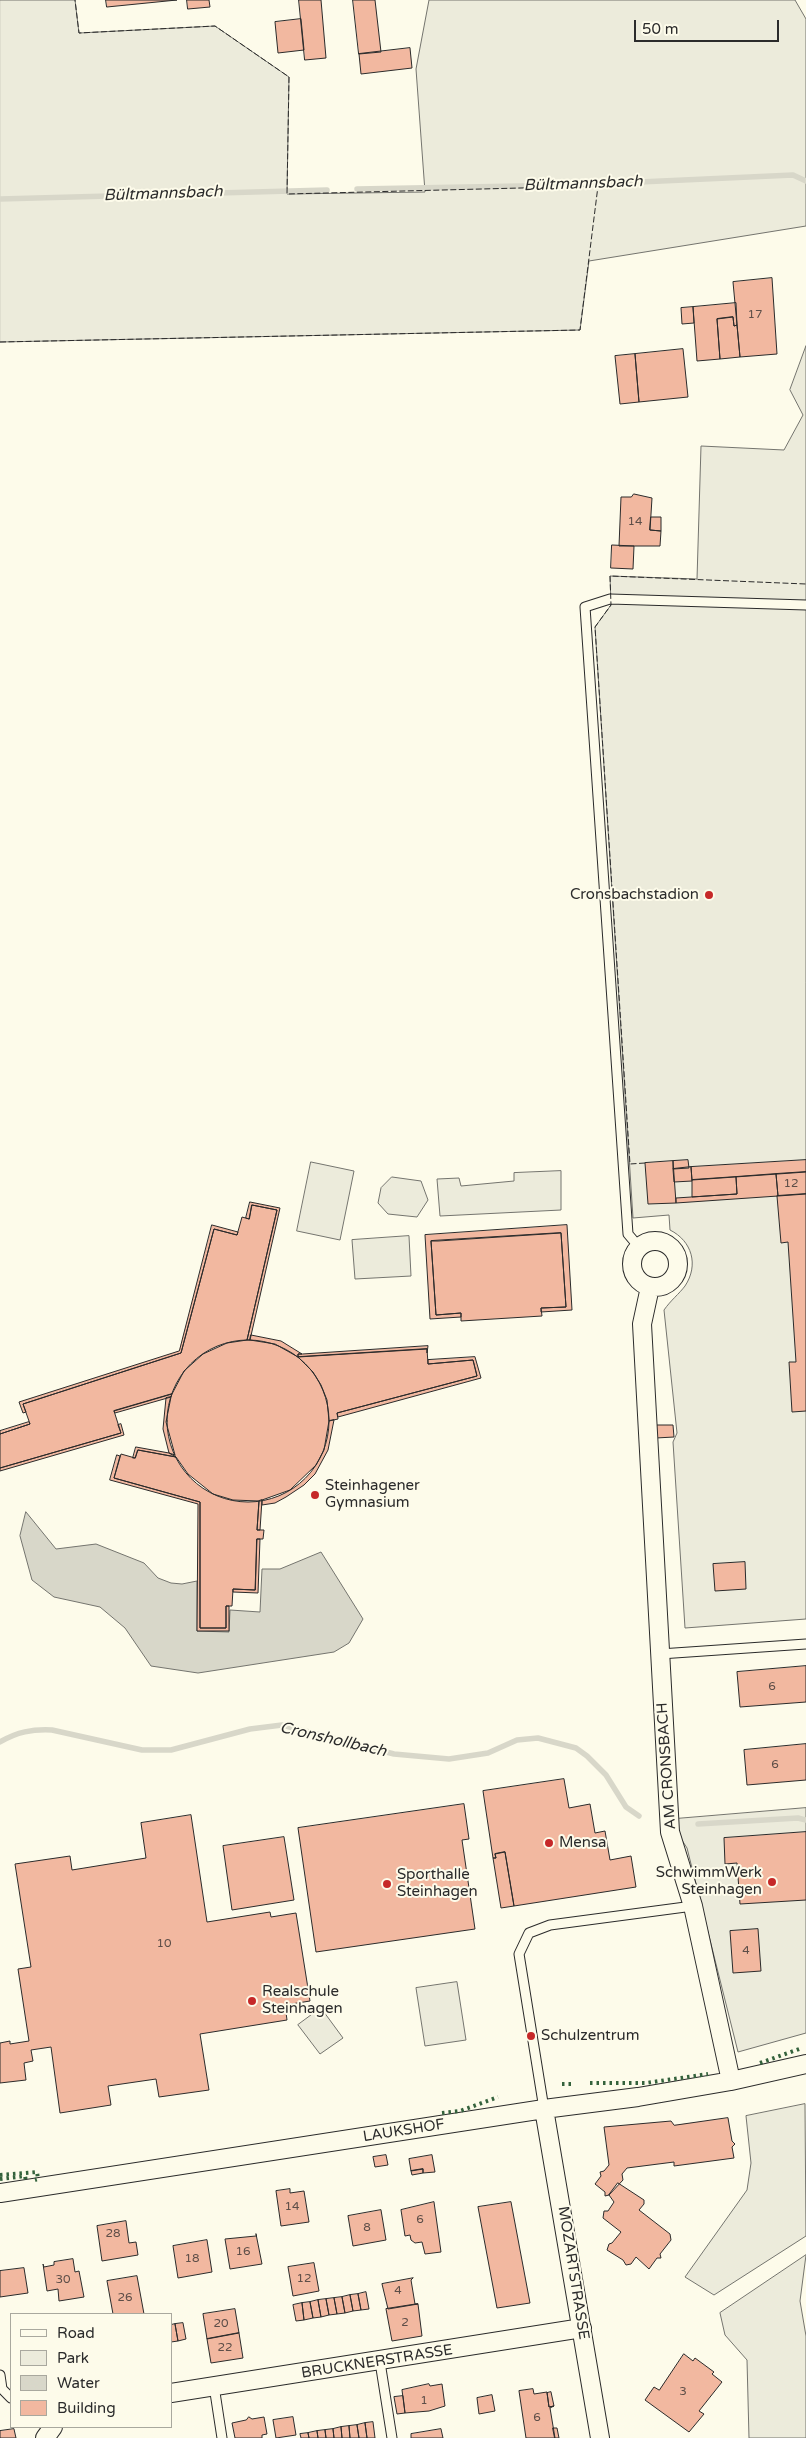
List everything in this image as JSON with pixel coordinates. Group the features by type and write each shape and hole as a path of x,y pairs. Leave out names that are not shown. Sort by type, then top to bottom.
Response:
{"street":[{"path":"660,1241 672,1248 679,1261 676,1276 672,1282 658,1288 650,1287 644,1285 634,1274 632,1260 639,1247 645,1243 660,1241"},
{"name":"AM CRONSBACH","path":"650,1287 642,1324 670,1832 693,1906 731,2081"},
{"name":"LAUKSHOF","path":"0,2193 544,2109 638,2098 731,2081 806,2064"},
{"name":"MOZARTSTRASSE","path":"544,2109 600,2438"},
{"name":"BRUCKNERSTRASSE","path":"172,2393 380,2362 582,2328"}],"lane":[{"path":"639,1247 628,1234 585,607 610,599 806,605"},
{"path":"660,1654 806,1644"},
{"path":"544,2109 519,1954 529,1933 550,1925 693,1906"},
{"path":"380,2362 392,2438"},
{"path":"0,2375 2,2389 10,2397"},
{"path":"214,2386 222,2438"}],"green space":[{"path":"0,0 75,0 79,33 215,26 289,77 287,194 425,192 416,69 429,0 795,0 806,19 806,226 589,261 580,330 0,342"},
{"name":"Cronsbachstadion","path":"806,346 806,1619 685,1628 673,1442 677,1433 664,1310 685,1286 692,1270 692,1262 691,1254 684,1240 670,1230 669,1215 633,1218 595,627 611,605 610,576 697,579 701,446 784,450 803,415 790,390"},
{"path":"311,1162 354,1171 340,1240 297,1231"},
{"path":"561,1171 561,1210 440,1216 437,1179 459,1178 461,1186 514,1181 514,1173"},
{"path":"392,1177 421,1181 428,1200 417,1217 388,1214 378,1203 381,1188"},
{"path":"409,1236 411,1276 355,1279 352,1240"},
{"path":"806,1808 806,2033 738,2052 687,1848 676,1831 675,1819"},
{"path":"457,1982 466,2040 425,2046 416,1988"},
{"path":"321,2008 343,2038 320,2054 298,2025"},
{"path":"805,2104 806,2236 714,2295 685,2277 747,2190 751,2163 746,2116"},
{"path":"806,2255 800,2301 806,2336 806,2438 749,2438 747,2360 725,2335 720,2313"}],"water":[{"path":"26,1512 56,1549 96,1544 144,1563 158,1578 171,1583 182,1584 197,1581 197,1631 229,1632 230,1610 260,1612 262,1569 280,1569 321,1552 363,1619 349,1643 334,1652 198,1673 151,1666 125,1628 100,1607 54,1597 32,1580 20,1536"}],"building":[{"path":"106,0 177,0 107,7"},
{"path":"187,0 209,0 210,7 188,9"},
{"path":"299,0 321,0 326,58 305,60"},
{"path":"353,0 375,0 381,52 359,54"},
{"path":"301,19 304,50 278,53 275,22"},
{"path":"410,48 412,68 361,74 359,54"},
{"path":"772,278 777,354 740,357 733,282"},
{"path":"736,303 737,325 734,326 733,317 717,319 720,359 697,361 693,307"},
{"path":"693,307 694,323 682,324 681,308"},
{"path":"733,317 734,326 737,325 740,357 720,359 717,319"},
{"path":"683,349 688,397 639,402 635,354"},
{"path":"635,354 639,402 620,404 615,356"},
{"path":"634,494 652,498 650,530 661,531 660,546 619,546 621,497 631,497"},
{"path":"651,517 661,517 661,531 650,530"},
{"path":"612,545 634,546 633,569 611,568"},
{"path":"688,1160 689,1168 673,1169 673,1161"},
{"path":"806,1160 806,1172 692,1180 691,1167"},
{"path":"673,1161 676,1203 648,1204 645,1163"},
{"path":"691,1167 692,1181 674,1182 673,1169"},
{"path":"806,1172 806,1194 778,1196 776,1174"},
{"path":"776,1174 778,1196 676,1203 676,1198 737,1194 736,1177"},
{"path":"736,1177 737,1194 692,1197 692,1180"},
{"path":"806,1194 806,1411 792,1412 789,1362 796,1362 788,1242 781,1243 777,1196"},
{"path":"250,1202 280,1208 250,1340 247,1340 277,1210 252,1205 249,1219 246,1218"},
{"path":"252,1205 277,1210 247,1340 227,1343 203,1354 184,1371 172,1394 114,1411 121,1433 0,1468 0,1434 30,1424 23,1404 181,1353 214,1229 237,1235 242,1217 249,1219"},
{"path":"212,1225 238,1232 237,1235 214,1229 181,1353 23,1404 26,1412 23,1413 19,1402 179,1351"},
{"path":"567,1225 572,1310 541,1312 541,1308 566,1307 561,1233 431,1241 436,1315 461,1313 461,1317 430,1319 425,1235"},
{"path":"561,1233 566,1307 541,1308 542,1316 461,1321 461,1313 436,1315 431,1241"},
{"path":"251,1335 281,1341 302,1354 298,1354 298,1357 275,1344 250,1340"},
{"name":"Steinhagener Gymnasium","path":"248,1340 279,1346 305,1364 323,1390 329,1421 323,1452 305,1478 279,1496 248,1502 217,1496 191,1478 173,1452 167,1421 173,1390 191,1364 217,1346"},
{"path":"428,1346 427,1353 427,1349 298,1357 298,1354"},
{"path":"427,1349 428,1364 473,1360 477,1376 337,1413 338,1419 329,1421 327,1400 321,1385 313,1372 298,1357"},
{"path":"475,1357 481,1378 338,1417 337,1413 477,1376 473,1360 428,1364 428,1360"},
{"path":"172,1394 171,1397 115,1413 114,1411"},
{"path":"171,1397 166,1422 175,1455 169,1453 163,1429 166,1398"},
{"path":"334,1420 328,1450 315,1474 304,1485 286,1497 275,1503 262,1505 262,1500 290,1490 316,1465 324,1450 329,1421"},
{"path":"29,1422 30,1424 0,1434 0,1431"},
{"path":"121,1424 124,1435 0,1471 0,1468 121,1433 118,1425"},
{"path":"655,1425 673,1425 674,1437 656,1438"},
{"path":"136,1447 169,1453 176,1457 138,1450 135,1458 133,1458"},
{"path":"138,1450 176,1457 188,1474 213,1494 233,1500 259,1501 257,1530 264,1530 263,1539 257,1539 255,1590 233,1589 232,1606 226,1606 226,1628 200,1628 200,1502 114,1478 121,1454 135,1458"},
{"path":"117,1455 120,1456 114,1478 200,1502 200,1628 226,1628 226,1606 229,1606 229,1631 197,1631 198,1504 110,1480"},
{"path":"262,1500 260,1530 257,1530 259,1501"},
{"path":"257,1539 260,1539 258,1593 233,1592 233,1589 255,1590"},
{"path":"745,1562 746,1589 715,1591 713,1564"},
{"path":"806,1666 806,1702 740,1707 737,1672"},
{"path":"806,1744 806,1780 747,1785 744,1750"},
{"name":"Mensa","path":"564,1779 569,1808 590,1804 595,1833 605,1831 610,1860 631,1856 636,1887 514,1906 505,1852 495,1854 496,1858 493,1858 483,1791"},
{"name":"Sporthalle Steinhagen","path":"464,1804 469,1839 462,1840 475,1929 316,1952 298,1828"},
{"name":"Realschule Steinhagen","path":"191,1815 207,1922 270,1912 271,1917 296,1913 310,2001 285,2005 287,2020 200,2034 209,2090 159,2097 156,2079 108,2086 111,2105 60,2113 51,2047 31,2050 33,2061 24,2063 26,2080 0,2083 0,2043 10,2041 10,2044 29,2041 18,1969 31,1967 15,1864 70,1856 72,1870 146,1858 141,1823"},
{"name":"SchwimmWerk Steinhagen","path":"806,1832 806,1900 740,1904 737,1863 725,1864 724,1838"},
{"path":"284,1837 294,1900 232,1910 223,1846"},
{"path":"505,1852 514,1906 501,1908 493,1858 496,1858 495,1854"},
{"path":"758,1929 761,1971 733,1973 730,1931"},
{"path":"728,2118 732,2141 735,2144 732,2147 734,2158 674,2166 674,2162 627,2168 622,2174 623,2180 609,2195 605,2196 605,2192 595,2184 601,2176 600,2172 604,2171 609,2165 604,2127 671,2121 674,2125"},
{"path":"386,2155 388,2165 375,2167 373,2157"},
{"path":"432,2155 435,2172 423,2173 423,2169 411,2171 409,2159"},
{"path":"423,2169 423,2173 412,2175 411,2171"},
{"path":"618,2183 644,2200 644,2204 639,2210 670,2234 671,2240 660,2254 661,2258 657,2258 649,2269 636,2257 631,2264 626,2265 623,2260 607,2250 609,2244 621,2232 603,2218 604,2211 608,2211 614,2202 609,2195"},
{"path":"290,2189 290,2193 304,2191 309,2222 281,2226 276,2191"},
{"path":"434,2202 441,2252 425,2254 422,2242 415,2243 411,2240 410,2235 405,2236 401,2210"},
{"path":"511,2202 530,2303 497,2308 478,2207"},
{"path":"381,2210 386,2240 353,2246 348,2216"},
{"path":"126,2221 129,2243 136,2242 138,2255 102,2261 97,2226"},
{"path":"256,2234 262,2264 230,2269 225,2239 256,2236"},
{"path":"207,2240 212,2272 178,2278 173,2246"},
{"path":"73,2259 75,2272 79,2271 84,2297 59,2301 58,2289 47,2291 43,2264 44,2267 54,2265 54,2262"},
{"path":"314,2263 319,2291 293,2296 288,2267"},
{"path":"24,2268 28,2293 0,2297 0,2271"},
{"path":"137,2276 144,2313 113,2313 107,2281"},
{"path":"413,2278 411,2280 415,2304 418,2304 388,2309 382,2284"},
{"path":"366,2292 369,2309 361,2310 358,2294"},
{"path":"358,2294 361,2310 353,2311 350,2295"},
{"path":"350,2295 353,2311 345,2313 342,2297"},
{"path":"342,2297 345,2313 337,2314 334,2298"},
{"path":"334,2298 337,2314 329,2315 326,2299"},
{"path":"326,2299 329,2315 321,2317 318,2300"},
{"path":"318,2300 321,2317 313,2318 310,2302"},
{"path":"310,2302 313,2318 304,2320 302,2303"},
{"path":"302,2303 304,2320 296,2321 293,2305"},
{"path":"418,2304 422,2336 392,2341 386,2309"},
{"path":"235,2309 239,2333 207,2339 203,2314"},
{"path":"183,2323 186,2339 178,2341 175,2324"},
{"path":"175,2324 178,2341 172,2342 172,2325"},
{"path":"239,2333 243,2358 211,2363 207,2339"},
{"path":"684,2354 693,2361 695,2358 714,2372 712,2374 722,2382 699,2411 704,2414 689,2432 645,2400 654,2387 659,2390"},
{"path":"429,2384 430,2386 442,2384 445,2406 429,2411 405,2413 402,2390"},
{"path":"533,2389 534,2394 547,2392 549,2407 554,2406 550,2408 555,2438 526,2438 519,2391"},
{"path":"551,2392 554,2406 549,2407 547,2393"},
{"path":"492,2395 495,2411 479,2414 477,2398"},
{"path":"403,2396 405,2413 397,2414 394,2397"},
{"path":"249,2417 252,2419 264,2417 267,2434 262,2435 262,2438 235,2438 232,2423 246,2420"},
{"path":"293,2417 296,2435 276,2438 273,2420"},
{"path":"373,2422 375,2438 367,2438 365,2423"},
{"path":"365,2423 367,2438 359,2438 357,2425"},
{"path":"357,2425 359,2438 350,2438 349,2426"},
{"path":"349,2426 350,2438 342,2438 341,2427"},
{"path":"341,2427 342,2438 334,2438 333,2429"},
{"path":"553,2428 557,2428 559,2438 555,2438"},
{"path":"14,2429 16,2438 0,2438 0,2431"},
{"path":"333,2429 334,2438 326,2438 325,2430"},
{"path":"441,2429 443,2438 411,2438 411,2434"},
{"path":"325,2430 326,2438 318,2438 317,2431"},
{"path":"317,2431 318,2438 309,2438 308,2433"},
{"path":"308,2433 309,2438 301,2438 300,2434"}],"waterway":[{"name":"Bültmannsbach","path":"357,189 574,185 793,175 806,181"},
{"name":"Bültmannsbach","path":"0,199 327,190"},
{"name":"Cronshollbach","path":"0,1742 25,1732 52,1730 142,1750 171,1750 250,1729 282,1725 394,1754 449,1759 488,1753 517,1740 538,1738 576,1748 587,1756 606,1775 626,1807 639,1816"},
{"name":"Cronshollbach","path":"698,1824 798,1818 806,1820"}],"hedge":[{"path":"760,2063 802,2048"},
{"path":"590,2083 646,2083 708,2074"},
{"path":"562,2084 574,2084"},
{"path":"442,2113 460,2111 498,2097"},
{"path":"0,2175 37,2172 38,2179 35,2180"},
{"path":"0,2179 25,2176 26,2181 28,2181"}],"fence":[{"path":"0,342 580,330 598,186 287,194 289,77 215,26 79,33 75,0"},
{"path":"645,1163 630,1164 595,627 611,605 610,576 806,584"}],"place":[{"name":"Cronsbachstadion","path":"709,895"},
{"name":"Steinhagener Gymnasium","path":"315,1495"},
{"name":"Mensa","path":"549,1843"},
{"name":"SchwimmWerk Steinhagen","path":"772,1882"},
{"name":"Sporthalle Steinhagen","path":"387,1884"},
{"name":"Realschule Steinhagen","path":"252,2001"},
{"name":"Schulzentrum","path":"531,2036"}]}
